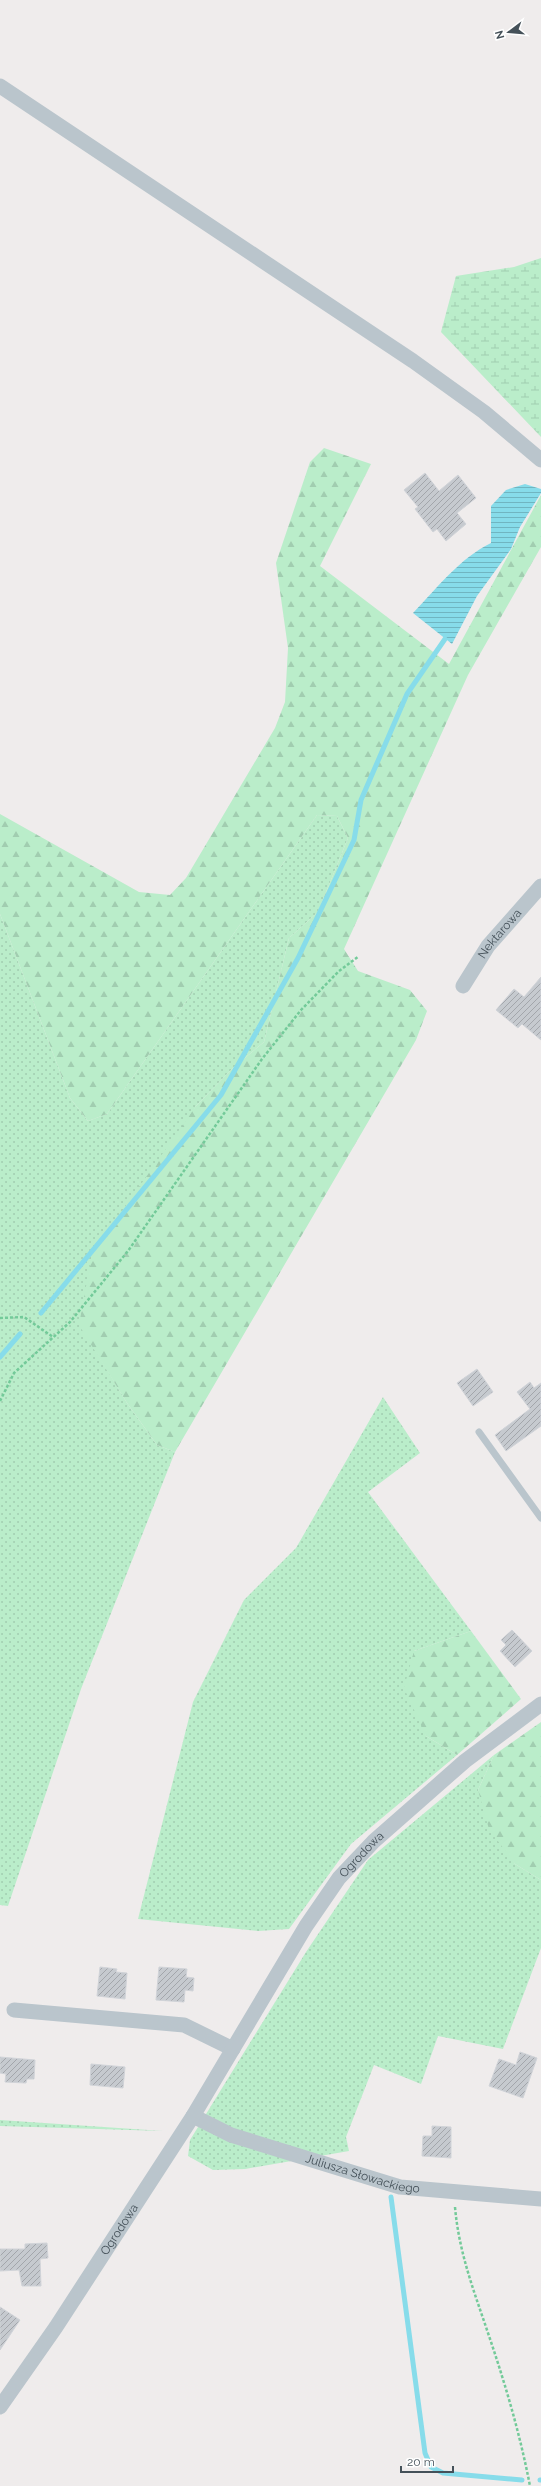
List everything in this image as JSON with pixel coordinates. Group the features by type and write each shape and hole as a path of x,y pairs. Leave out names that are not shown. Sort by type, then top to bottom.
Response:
{"street":[{"path":"0,86 413,361 484,412 541,460"},
{"name":"Nektarowa","path":"463,986 488,946 541,886"},
{"name":"Ogrodowa","path":"0,2407 56,2327 193,2116 306,1926 356,1858 465,1761 541,1704"},
{"path":"14,2010 184,2025 233,2049"},
{"name":"Juliusza Słowackiego","path":"193,2116 231,2135 400,2187 456,2193 541,2199"}],"lane":[{"path":"479,1432 541,1518"}],"path":[{"path":"0,1401 14,1373 70,1322 128,1251 262,1060 301,1010 339,971 359,956"},
{"path":"0,1318 24,1317 53,1337"},
{"path":"456,2193 455,2208 469,2283 488,2333 523,2451 530,2486"}],"green space":[{"path":"541,258 541,437 441,332 456,276 514,267"},
{"path":"324,448 371,464 320,566 449,664 541,495 541,547 468,675 344,949 358,971 410,990 427,1011 416,1040 175,1452 157,1445 127,1403 79,1325 92,1254 196,1106 234,1067 264,1042 289,938 318,912 348,838 337,816 317,815 107,1114 88,1121 70,1098 0,914 0,814 139,892 170,895 186,878 275,728 285,702 288,648 276,563 310,462"},
{"path":"317,815 337,816 348,838 318,912 289,938 264,1042 234,1067 196,1106 80,1325 127,1403 157,1445 175,1452 81,1689 8,1906 0,1905 0,914 70,1098 88,1121 107,1114"},
{"path":"383,1397 420,1453 368,1492 471,1631 414,1651 426,1736 457,1755 351,1844 289,1929 258,1931 138,1919 193,1702 244,1600 296,1548"},
{"path":"471,1631 521,1699 457,1755 426,1736 404,1688 414,1651"},
{"path":"541,1722 541,1880 515,1864 489,1829 478,1790 494,1755"},
{"path":"494,1755 478,1790 515,1864 541,1880 541,1948 503,2049 438,2036 421,2084 374,2065 346,2137 349,2151 245,2169 213,2170 188,2156 190,2140 306,1952 368,1860"},
{"path":"0,2120 163,2131 0,2126"}],"water":[{"path":"525,484 541,489 541,493 520,527 511,549 477,596 452,644 413,613 459,565 480,549 491,543 491,506 506,490"}],"building":[{"path":"425,473 439,491 458,475 476,498 457,513 466,524 446,541 437,529 433,532 415,509 418,507 404,490"},
{"path":"541,977 541,1040 522,1024 518,1028 496,1010 514,989 524,997"},
{"path":"477,1369 493,1392 473,1406 457,1383"},
{"path":"530,1382 534,1388 541,1383 541,1426 506,1451 495,1435 530,1409 517,1392"},
{"path":"512,1630 532,1651 515,1667 500,1651 506,1645 501,1640"},
{"path":"100,1967 117,1969 116,1972 127,1973 125,1999 97,1996"},
{"path":"159,1967 187,1969 186,1977 194,1978 193,1991 185,1990 184,2002 156,2000"},
{"path":"520,2052 537,2058 523,2098 489,2086 499,2059 516,2065"},
{"path":"0,2057 35,2060 34,2079 27,2079 26,2083 5,2082 6,2074 0,2073"},
{"path":"91,2064 125,2067 123,2088 90,2085"},
{"path":"432,2126 451,2127 451,2158 422,2156 423,2136 432,2136"},
{"path":"47,2243 48,2258 40,2259 41,2286 22,2286 19,2270 0,2271 0,2249 25,2249 25,2244"},
{"path":"0,2307 20,2320 0,2350"}],"waterway":[{"path":"41,1313 221,1095 298,958 354,840 361,800 407,694 445,639"},
{"path":"0,1357 20,1334"},
{"path":"391,2197 425,2453 431,2467 443,2473 522,2480"}]}
